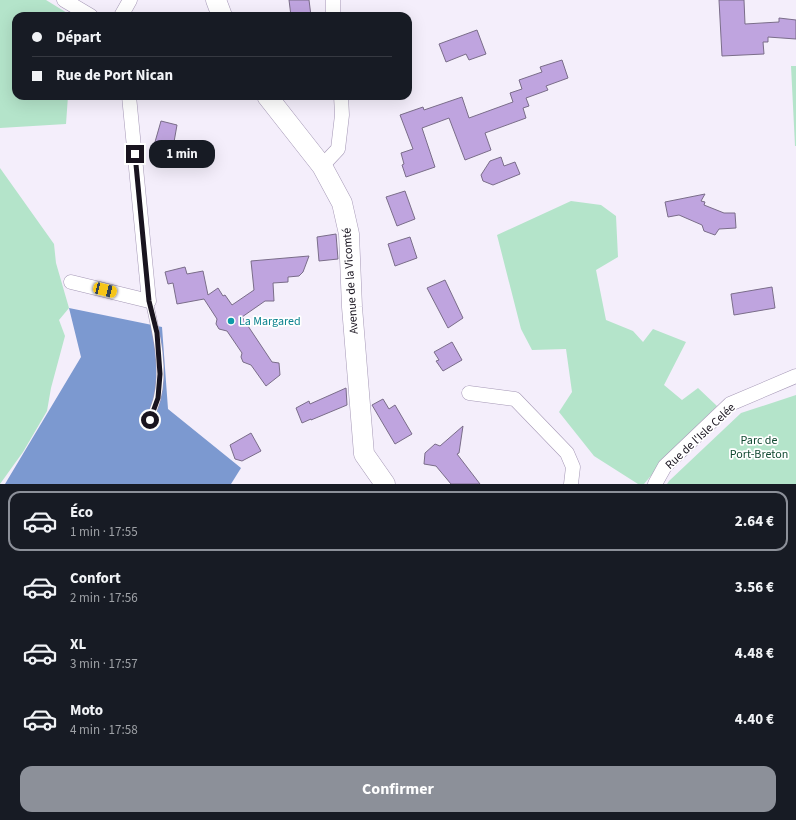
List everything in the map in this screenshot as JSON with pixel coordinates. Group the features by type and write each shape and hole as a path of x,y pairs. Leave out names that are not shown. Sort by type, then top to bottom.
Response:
{"main road":[{"path":"216,0 220,12"},
{"name":"Avenue de la Vicomté","path":"270,100 322,166 342,203 349,234 352,307 364,454 385,484"}],"street":[{"path":"64,0 84,12"},
{"path":"123,12 130,0"},
{"path":"333,0 333,12"},
{"path":"71,282 149,301 129,100"},
{"path":"322,166 338,149 342,115 341,100"},
{"name":"Rue de l'Isle Celée","path":"655,484 665,466 730,404 796,376"},
{"path":"469,393 514,399 567,453 573,467 571,484"}],"lane":[{"path":"149,301 157,333 160,374 158,398 150,420"}],"green space":[{"path":"0,0 46,0 66,12 12,12 12,100 68,100 66,124 0,128"},
{"path":"791,66 796,66 796,146 795,146"},
{"path":"0,168 54,244 56,263 69,308 59,320 65,336 51,388 47,411 23,452 0,484"},
{"path":"571,201 601,205 616,216 618,257 596,270 606,320 633,331 643,342 653,329 686,342 664,385 682,400 698,388 717,406 676,446 644,484 638,484 594,456 559,412 572,392 566,349 532,350 521,329 497,235"},
{"name":"Parc de Port-Breton","path":"796,395 796,484 667,484 741,413"}],"water":[{"path":"69,308 162,327 168,409 241,468 231,484 5,484 81,357"}],"building":[{"path":"289,0 309,0 310,12 290,12"},
{"path":"719,0 744,0 745,24 779,22 779,18 796,20 796,39 768,37 768,42 763,42 764,54 722,56"},
{"path":"477,30 486,54 469,60 466,54 446,62 439,44"},
{"path":"562,60 568,78 546,86 548,90 526,98 529,106 523,108 526,118 485,133 491,150 465,160 449,118 422,128 435,167 406,177 402,165 404,164 401,153 413,149 400,115 423,107 424,110 462,97 469,118 513,102 510,93 522,89 519,80 542,72 540,67"},
{"path":"161,121 177,125 174,142 191,145 187,165 151,156"},
{"path":"501,157 504,166 515,162 520,174 493,185 483,181 481,175 490,161"},
{"path":"405,191 415,219 397,226 386,197"},
{"path":"705,194 701,201 705,202 704,205 724,213 735,213 736,228 719,229 715,235 704,231 702,225 679,215 668,217 665,202"},
{"path":"336,234 338,259 319,261 317,237"},
{"path":"410,237 417,258 395,266 388,244"},
{"name":"La Margared","path":"309,256 303,272 299,276 288,277 288,282 273,283 274,301 265,301 242,317 272,362 279,363 280,375 266,386 251,365 243,362 241,357 242,353 227,331 219,329 216,324 217,319 204,299 177,304 173,283 168,284 165,272 185,267 187,274 203,271 208,295 218,288 223,296 225,295 232,305 254,290 251,261"},
{"path":"445,280 463,318 448,328 427,288"},
{"path":"772,287 775,308 734,315 731,294"},
{"path":"452,342 462,360 443,371 436,361 439,360 434,352"},
{"path":"346,388 347,405 302,423 296,408 309,401 310,404"},
{"path":"383,399 389,409 395,405 412,434 395,444 372,405"},
{"path":"463,426 459,453 457,454 480,484 451,484 436,466 424,464 425,453 435,444 440,446"},
{"path":"251,433 261,451 242,461 235,459 230,445"}],"place":[{"name":"La Margared","path":"231,321"}],"route":[{"path":"135,154 149,301 157,333 160,374 158,398 150,420"}]}
